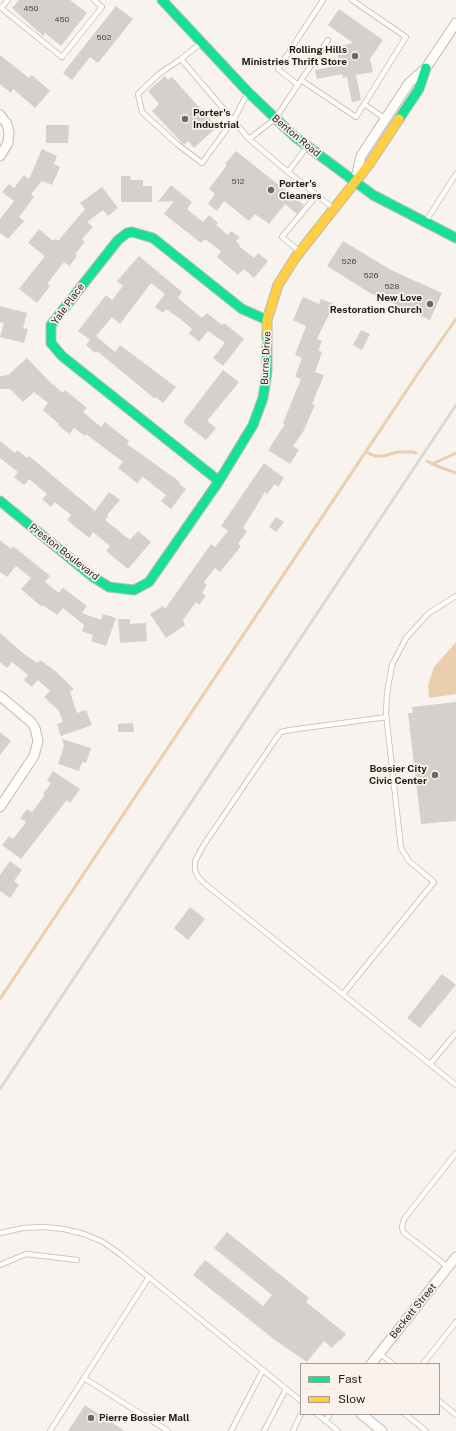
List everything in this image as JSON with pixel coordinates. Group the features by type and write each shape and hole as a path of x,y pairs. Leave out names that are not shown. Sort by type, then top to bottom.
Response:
{"street":[{"name":"Benton Road","path":"162,0 248,92 275,119 307,147 374,195 425,224 456,238"},
{"name":"Burns Drive","path":"134,590 149,582 155,575 246,439 263,398 267,372 267,320 278,285 300,252 355,182 395,125 419,88 426,68 456,24"},
{"name":"Burns Drive","path":"355,182 361,156 414,77 426,68"},
{"path":"0,115 7,124 9,132 8,143 0,156"},
{"name":"Yale Place","path":"219,481 62,356 51,343 51,325 118,240 127,233 132,232 153,238 242,309 267,320"},
{"name":"Preston Boulevard","path":"1,503 93,577 109,587 134,590"},
{"path":"0,696 31,722 35,728 38,741 34,756 0,807"},
{"name":"Beckett Street","path":"372,1363 456,1257"},
{"path":"362,1415 382,1431"}],"lane":[{"path":"8,0 1,8 62,57 102,7 94,0"},
{"path":"324,0 278,69 356,117 406,36 352,0"},
{"path":"249,139 275,119 328,40"},
{"path":"202,42 159,74 138,94 142,112 177,144 202,163 234,119 248,92"},
{"path":"181,59 234,119 249,139 334,209"},
{"path":"364,104 395,125"},
{"path":"288,172 307,147"},
{"path":"425,224 456,174"},
{"path":"300,252 282,236 316,195"},
{"path":"342,994 434,882 409,861 401,848 386,717 388,684 392,666 400,647 419,622 437,607 456,596"},
{"path":"386,717 282,732 203,846 196,862 196,873 205,884 456,1085"},
{"path":"430,1064 456,1033"},
{"path":"448,1267 403,1232 402,1227 404,1219 456,1153"},
{"path":"0,1233 23,1228 43,1227 64,1229 84,1234 103,1242 120,1254 300,1400"},
{"path":"0,1264 26,1254 77,1260"},
{"path":"50,1431 149,1278"},
{"path":"424,1363 456,1322"},
{"path":"379,1353 392,1363"},
{"path":"230,1431 263,1370"},
{"path":"84,1378 168,1431"},
{"path":"264,1431 286,1389"},
{"path":"440,1402 456,1415"},
{"path":"293,1431 301,1415"},
{"path":"318,1415 338,1431"},
{"path":"325,1421 329,1415"},
{"path":"407,1415 426,1431"}],"shaded area":[{"path":"456,642 456,694 429,698 428,685 434,667"}],"building":[{"path":"19,0 70,0 87,13 61,46 45,33 43,36 12,8"},
{"path":"116,6 133,19 98,63 90,57 72,80 63,73"},
{"name":"Rolling Hills Ministries Thrift Store","path":"339,9 383,40 370,59 373,72 356,75 361,100 352,102 347,77 343,78 342,74 317,79 315,70 339,65 336,47 353,43 328,25"},
{"path":"0,55 29,78 32,75 50,91 35,108 13,89 11,93 0,84"},
{"name":"Porter's Industrial","path":"165,76 168,80 172,77 217,127 194,148 188,141 184,145 152,111 159,104 148,91"},
{"path":"46,125 69,125 68,143 46,143"},
{"path":"42,149 57,156 54,164 60,167 52,185 42,181 31,194 34,197 19,217 24,221 8,239 0,233 0,219 14,201 2,192 9,184 14,188 24,175 29,179"},
{"path":"236,151 304,205 297,214 285,204 269,224 255,214 249,221 224,201 217,211 208,204 215,194 209,189 227,165 225,164"},
{"path":"121,176 130,176 131,180 143,180 143,186 152,186 152,202 121,202"},
{"path":"171,185 192,202 187,209 203,222 209,215 218,223 216,225 228,235 231,231 240,237 236,241 240,245 239,246 254,258 258,253 268,261 254,278 244,269 238,275 217,257 221,251 205,239 201,243 164,214 174,201 158,202"},
{"path":"102,187 118,208 108,216 103,210 87,222 93,227 82,239 85,242 75,254 77,256 69,266 64,262 47,284 50,286 37,303 19,289 45,256 28,243 39,229 53,241 55,239 58,241 85,209 80,203"},
{"path":"343,241 391,270 442,293 430,320 370,293 327,266"},
{"path":"139,256 182,292 178,298 202,318 207,313 222,325 224,323 244,339 223,366 213,358 225,343 208,331 199,342 189,333 192,329 179,318 166,309 163,313 155,307 165,294 151,283 120,324 112,317 96,336 115,352 120,345 176,387 163,403 156,397 154,398 97,351 95,353 86,345 90,340 78,331 106,295 112,300 123,286 117,281"},
{"path":"303,297 319,304 321,299 334,304 317,339 322,341 318,351 322,352 315,372 324,375 312,404 315,405 303,432 293,446 299,450 290,464 268,450 285,424 283,423 301,379 295,377 302,358 295,355 306,326 293,320"},
{"path":"0,306 27,313 23,328 28,329 24,343 0,337 4,323 0,322"},
{"path":"361,330 370,334 362,350 353,345"},
{"path":"27,358 63,393 65,390 87,408 83,412 101,427 105,422 129,441 127,444 180,482 179,484 186,489 171,509 161,501 166,495 143,477 137,483 118,468 123,462 86,434 85,436 74,428 69,434 58,425 59,424 43,410 48,403 34,392 23,402 10,389 0,389 0,376 8,375"},
{"path":"223,370 239,382 207,421 216,428 206,440 183,422"},
{"path":"0,441 15,453 17,450 27,458 29,456 95,511 109,492 120,500 107,515 108,517 105,520 130,540 138,531 151,542 128,569 106,551 110,546 93,532 89,538 67,520 71,515 55,502 51,507 42,499 47,494 29,479 24,485 14,477 18,472 0,458"},
{"path":"264,463 284,478 278,487 275,484 267,494 265,492 243,528 247,531 238,544 241,546 220,572 215,568 204,582 207,585 202,593 206,596 199,605 196,602 183,620 185,625 166,638 150,614 163,606 165,609 211,544 215,547 228,531 221,526"},
{"path":"276,517 284,522 276,532 269,527"},
{"path":"0,540 11,549 13,546 50,576 45,582 59,593 63,588 87,606 82,613 101,620 103,614 116,618 106,646 91,641 93,635 82,631 84,625 63,608 57,615 43,605 42,607 21,589 31,578 16,566 7,577 0,572"},
{"path":"118,619 130,619 130,624 146,623 147,641 120,643"},
{"path":"0,633 37,663 40,660 54,670 74,689 70,692 77,713 86,710 92,725 61,736 57,724 63,722 59,711 44,697 50,691 38,680 32,687 24,680 28,675 12,662 7,668 0,662"},
{"name":"Bossier City Civic Center","path":"456,702 456,821 421,824 408,713 413,713 412,707"},
{"path":"133,723 134,732 118,732 118,724"},
{"path":"0,732 11,741 0,755"},
{"path":"62,739 91,748 86,763 82,762 79,771 58,764 64,746"},
{"path":"53,771 80,789 70,803 67,800 21,859 2,845 9,836 13,839 26,822 20,818 27,809 32,812 45,795 43,794 51,783 47,780"},
{"path":"10,861 22,870 14,881 19,885 10,898 0,891 0,875"},
{"path":"190,907 205,919 188,940 174,928"},
{"path":"442,974 456,985 420,1028 407,1018"},
{"path":"227,1232 309,1298 306,1302 346,1334 340,1341 339,1340 332,1348 324,1341 307,1362 275,1340 193,1275 205,1260 263,1306 272,1295 214,1248"},
{"name":"Pierre Bossier Mall","path":"85,1405 125,1431 68,1431"}],"waterway":[{"path":"0,999 419,372 456,319"},
{"path":"366,452 375,456 384,456 397,452 416,453"},
{"path":"432,464 456,453"},
{"path":"427,461 456,473"}],"railway":[{"path":"0,1089 456,405"}],"traffic: fast":[{"path":"162,0 248,92 295,137 373,195 456,238"},
{"path":"399,119 419,89 426,68"},
{"path":"219,481 62,356 51,343 51,325 118,240 127,233 132,232 153,238 242,309 267,320"},
{"path":"0,501 93,577 109,587 134,590 149,582 219,481 253,425 263,398 267,372 267,335"}],"traffic: slow":[{"path":"267,335 267,320 278,285 295,258 370,163 399,119"}],"place":[{"name":"Rolling Hills Ministries Thrift Store","path":"355,56"},
{"name":"Porter's Industrial","path":"185,119"},
{"name":"Porter's Cleaners","path":"271,190"},
{"name":"New Love Restoration Church","path":"430,304"},
{"name":"Bossier City Civic Center","path":"435,775"},
{"name":"Pierre Bossier Mall","path":"91,1418"}]}
